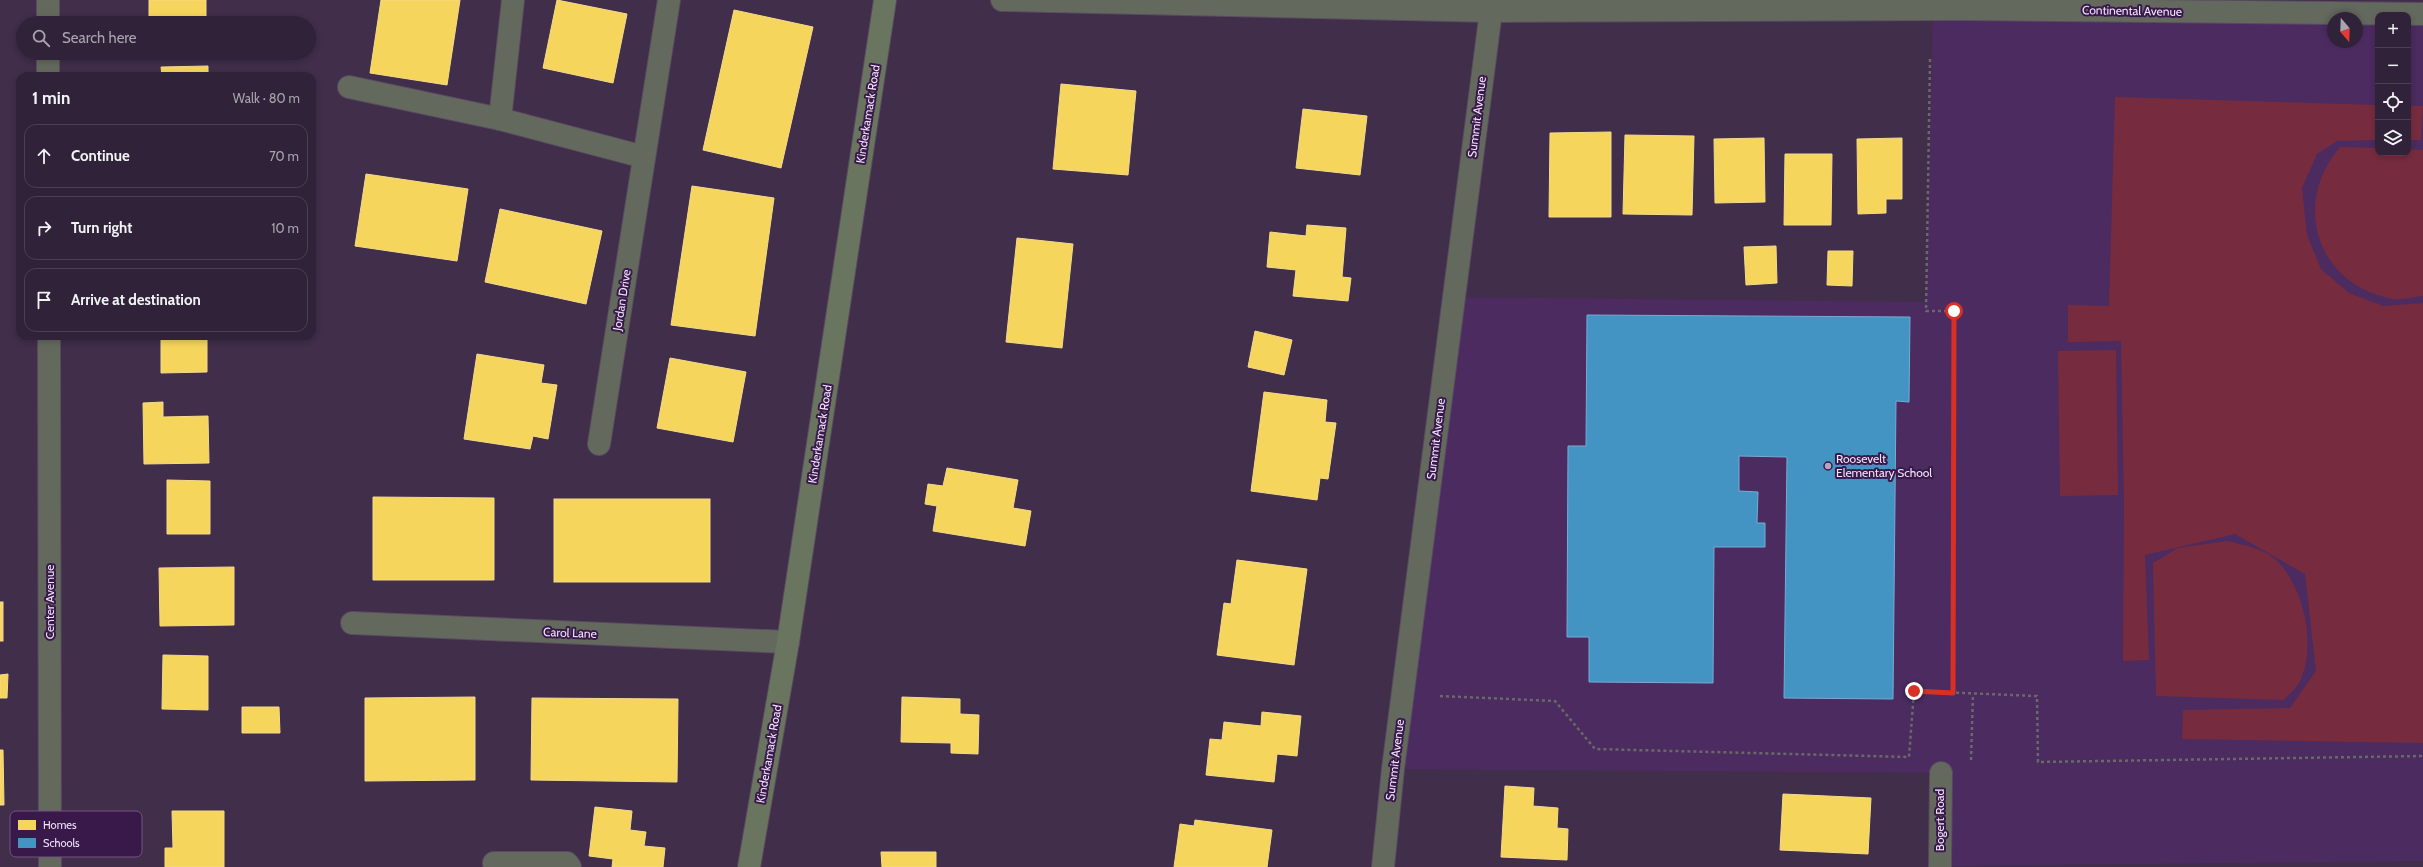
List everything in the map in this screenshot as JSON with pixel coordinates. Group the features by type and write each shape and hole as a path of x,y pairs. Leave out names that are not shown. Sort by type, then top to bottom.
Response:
{"main road":[{"name":"Kinderkamack Road","path":"749,867 788,642 885,0"}],"street":[{"path":"48,0 48,16"},
{"path":"500,120 513,0"},
{"name":"Jordan Drive","path":"599,444 669,0"},
{"name":"Continental Avenue","path":"1002,0 1491,10 1965,5 2423,14"},
{"name":"Summit Avenue","path":"1383,867 1393,769 1491,10"},
{"path":"48,60 48,72"},
{"path":"349,87 500,120 644,157"},
{"name":"Center Avenue","path":"49,340 50,811"},
{"name":"Carol Lane","path":"352,623 788,642"},
{"name":"Bogert Road","path":"1940,867 1941,773"},
{"name":"Center Avenue","path":"50,857 50,867"},
{"path":"494,863 566,863 570,867"}],"path":[{"path":"1930,59 1926,312 1954,311 1953,693"},
{"path":"1440,696 1555,701 1595,749 1909,757 1914,691 2037,696 2038,762 2423,756"},
{"path":"1971,760 1973,694"}],"shaded area":[{"path":"1933,10 2327,13 2327,48 2363,48 2363,14 2375,14 2375,156 2411,156 2411,14 2423,14 2423,861 1940,866 1941,773 1393,769 1454,297 1926,302"},
{"path":"2115,97 2375,105 2375,140 2337,141 2317,154 2302,188 2307,235 2321,269 2349,293 2383,306 2423,303 2423,743 2182,739 2183,710 2290,708 2316,671 2305,574 2235,534 2145,555 2149,660 2123,661 2124,503 2121,341 2068,342 2068,305 2109,306"},
{"path":"2411,106 2423,106 2421,140 2411,140"},
{"path":"2340,147 2375,148 2375,156 2411,156 2411,149 2423,150 2423,296 2393,299 2367,291 2346,277 2330,260 2320,239 2315,216 2317,193 2325,169"},
{"path":"2116,350 2118,495 2060,496 2058,351"},
{"path":"2227,541 2254,548 2273,558 2287,573 2295,587 2301,601 2307,633 2305,665 2301,679 2284,700 2156,696 2153,563 2178,548"}],"building: Homes":[{"path":"149,0 206,0 206,16 149,16"},
{"path":"381,0 460,0 447,85 370,73"},
{"path":"557,0 627,14 613,83 543,68"},
{"path":"734,10 813,27 781,168 703,150"},
{"path":"208,66 208,72 162,72 161,67"},
{"path":"1061,84 1136,91 1128,175 1053,169"},
{"path":"1303,109 1367,116 1360,175 1296,168"},
{"path":"1611,132 1611,217 1549,217 1550,133"},
{"path":"1625,135 1694,136 1692,215 1623,214"},
{"path":"1764,138 1765,202 1715,203 1714,139"},
{"path":"1902,138 1902,199 1886,199 1886,213 1858,214 1857,139"},
{"path":"1785,154 1832,154 1831,225 1784,225"},
{"path":"366,174 468,189 457,261 355,246"},
{"path":"692,186 774,198 755,336 671,325"},
{"path":"500,209 602,231 586,304 485,282"},
{"path":"1307,225 1346,228 1342,277 1351,278 1348,301 1293,296 1296,270 1267,267 1270,232 1306,236"},
{"path":"1017,238 1073,244 1062,348 1006,342"},
{"path":"1776,246 1777,283 1746,285 1744,247"},
{"path":"1828,251 1853,251 1852,286 1827,285"},
{"path":"1255,331 1292,340 1284,375 1248,367"},
{"path":"161,340 207,340 207,372 161,373"},
{"path":"477,354 544,365 541,383 557,385 548,439 533,436 530,449 464,439"},
{"path":"670,358 746,372 733,442 657,428"},
{"path":"1264,392 1327,400 1325,422 1336,423 1328,479 1320,478 1317,500 1251,491"},
{"path":"163,402 163,417 208,416 209,463 144,464 143,403"},
{"path":"947,468 1018,480 1013,508 1031,511 1025,546 933,531 937,506 925,504 928,484 943,486"},
{"path":"167,480 210,481 210,534 167,534"},
{"path":"373,497 494,498 494,580 373,580"},
{"path":"554,499 710,499 710,582 554,582"},
{"path":"1237,560 1307,569 1294,665 1217,655 1224,603 1231,604"},
{"path":"234,567 234,625 160,626 159,568"},
{"path":"0,602 3,602 3,641 0,641"},
{"path":"163,655 208,656 208,710 162,709"},
{"path":"8,674 7,698 0,698 0,675"},
{"path":"475,697 475,780 365,781 365,698"},
{"path":"902,697 960,699 960,714 979,715 978,754 951,753 951,743 901,742"},
{"path":"532,698 678,699 677,782 531,780"},
{"path":"242,707 279,707 280,733 242,733"},
{"path":"1262,712 1301,716 1297,756 1277,754 1274,782 1206,775 1210,739 1222,740 1224,722 1261,726"},
{"path":"0,750 3,750 4,805 0,805"},
{"path":"1505,786 1534,788 1533,806 1558,808 1557,828 1568,829 1567,860 1501,857"},
{"path":"1783,794 1871,798 1868,854 1780,850"},
{"path":"595,807 632,811 630,830 646,832 644,846 665,848 663,867 612,867 613,859 589,856"},
{"path":"172,811 224,811 224,867 165,867 165,848 173,848"},
{"path":"1195,820 1272,830 1267,867 1174,867 1180,824 1194,826"},
{"path":"881,852 936,852 936,867 882,867"}],"building: Schools":[{"path":"1587,315 1910,317 1909,402 1896,401 1893,699 1784,698 1787,457 1739,456 1739,491 1758,492 1757,523 1765,523 1765,547 1714,547 1713,683 1589,682 1589,637 1567,637 1568,446 1586,446"}],"place":[{"name":"Roosevelt Elementary School","path":"1828,466"}],"route":[{"path":"1914,691 1953,693 1954,311"}]}
